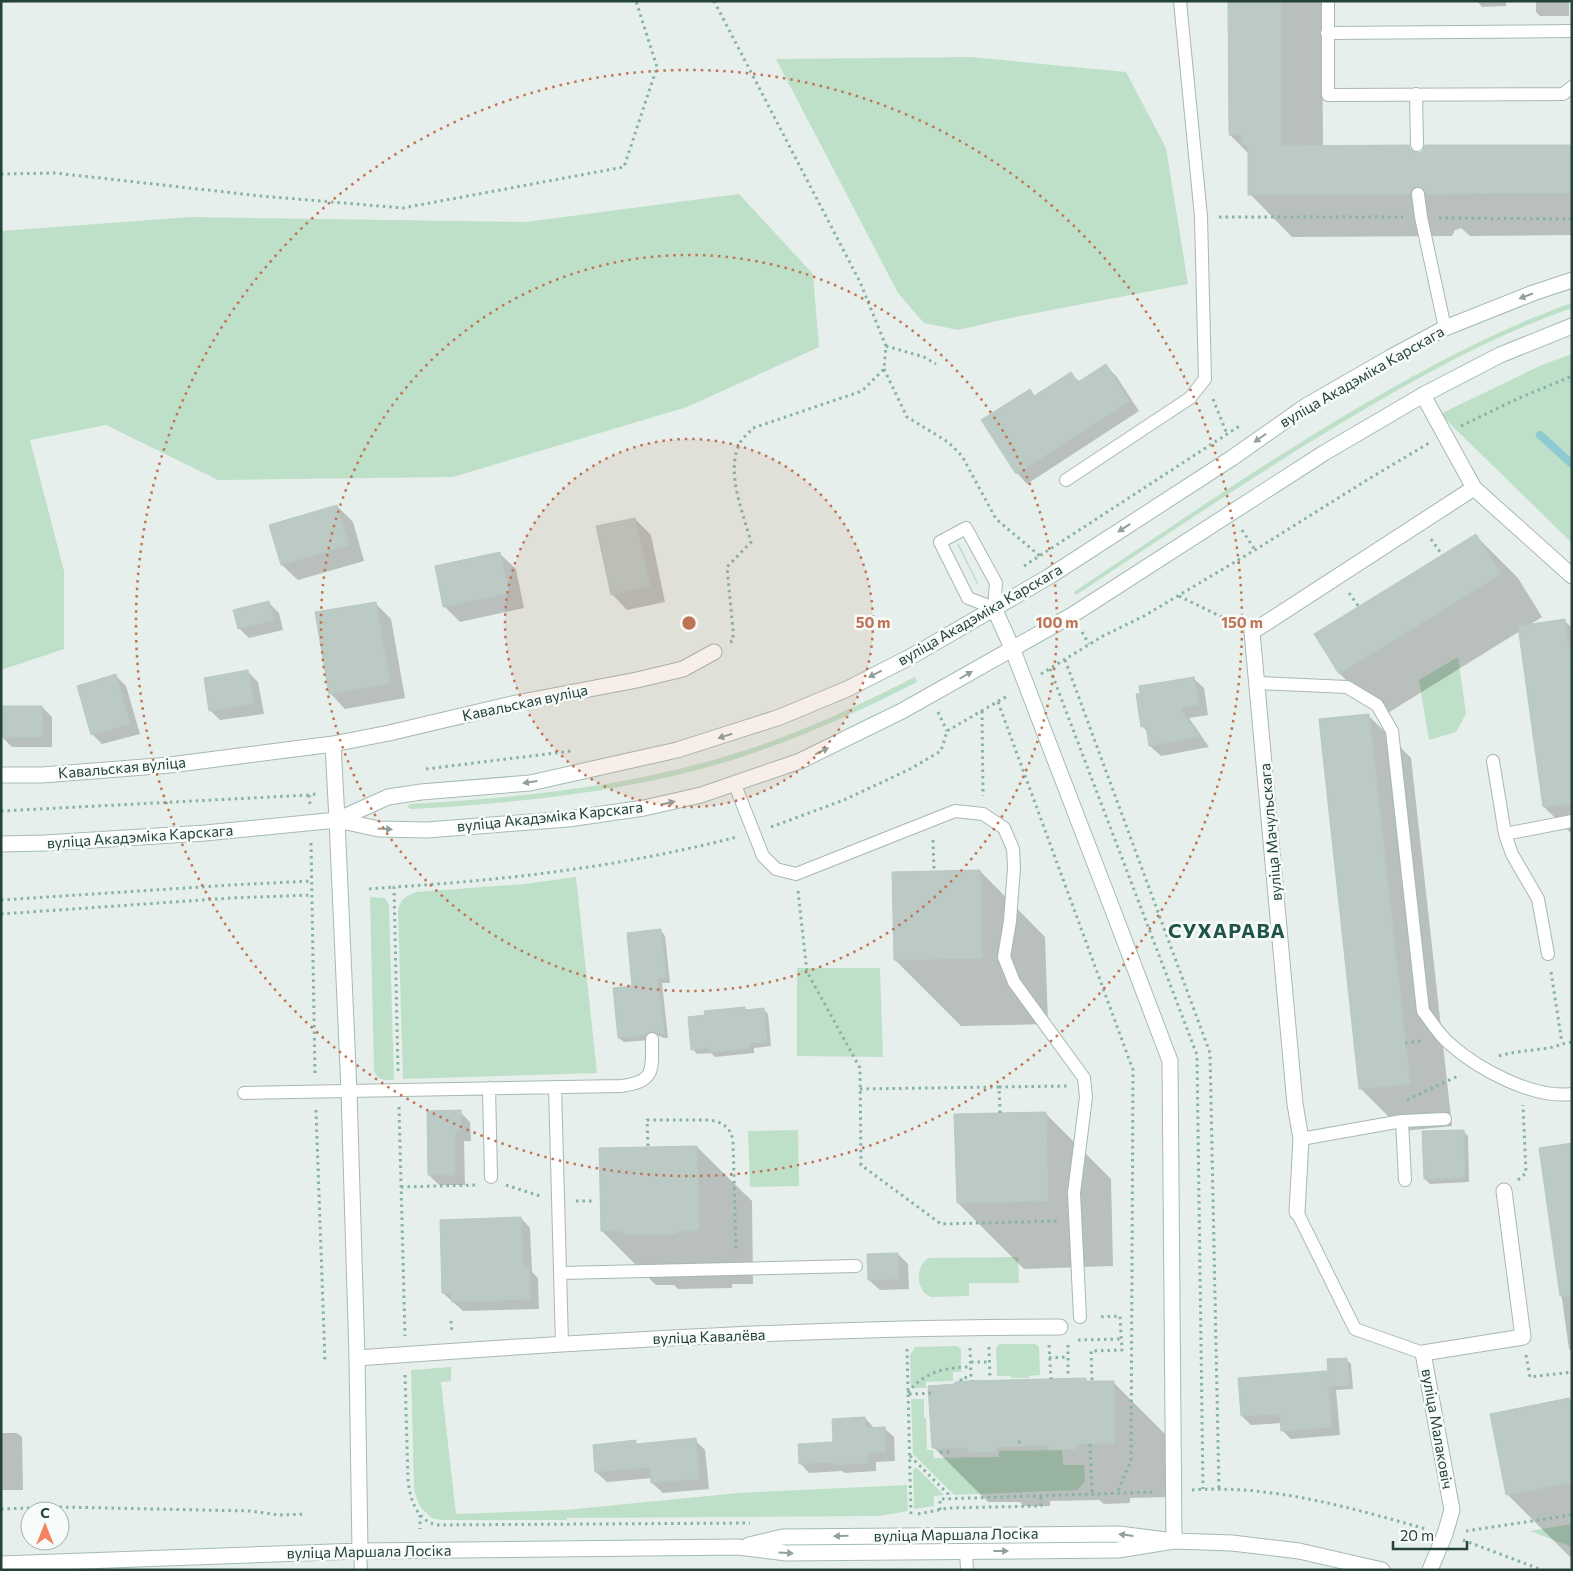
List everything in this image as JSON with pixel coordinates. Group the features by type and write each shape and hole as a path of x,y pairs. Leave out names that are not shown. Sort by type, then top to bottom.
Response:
{"main road":[{"name":"вуліца Акадэміка Карскага","path":"337,820 388,797 422,792 530,783 677,750 780,717 847,689 912,656 1050,576 1232,458 1306,406 1391,357 1445,328 1533,293 1572,280"},
{"name":"вуліца Акадэміка Карскага","path":"1,844 55,843 205,833 337,820 379,829 427,830 568,819 644,808 735,785 800,761 902,711 1074,614 1233,514 1324,453 1422,395 1500,355 1572,326"},
{"path":"1422,395 1474,488 1572,576"},
{"path":"1252,632 1474,488"},
{"path":"994,608 1026,684 1170,1062 1174,1541"},
{"name":"вуліца Мачульскага","path":"1252,632 1295,1104 1301,1139 1297,1212"},
{"name":"Кавальская вуліца","path":"1,775 42,775 170,765 332,744 389,733 516,703 637,680 683,669 714,652"},
{"path":"332,744 349,1091 358,1358 360,1551"},
{"path":"1504,1192 1523,1337"},
{"name":"вуліца Кавалёва","path":"358,1358 562,1344 807,1333 1064,1333"},
{"name":"вуліца Малаковіч","path":"1430,1570 1445,1534 1452,1510 1423,1353 1523,1337"},
{"name":"вуліца Маршала Лосіка","path":"738,1547 783,1537 1119,1534 1174,1541 1232,1543 1299,1551 1382,1570"},
{"name":"вуліца Маршала Лосіка","path":"1,1564 360,1551 738,1547 786,1553 1118,1550 1174,1541"}],"lane":[{"path":"1066,480 1190,398 1205,380 1201,217 1180,1"},
{"path":"1328,1 1328,95 1563,94 1572,87"},
{"path":"1327,33 1572,31"},
{"path":"1416,94 1417,145"},
{"path":"1418,194 1421,218 1445,328"},
{"path":"966,528 996,583 994,608 968,598 940,542 966,528"},
{"path":"1258,683 1347,687 1377,705 1392,731 1423,1011 1448,1043 1478,1066 1522,1086 1559,1096 1572,1094"},
{"path":"1493,761 1505,834 1512,854 1538,899 1548,954"},
{"path":"735,785 763,856 776,869 796,874 955,811 983,814 1004,828 1013,849 1014,867 1004,956 1014,982 1074,1063 1084,1078 1086,1086 1074,1193 1080,1317"},
{"path":"1505,834 1572,821"},
{"path":"244,1094 621,1086 635,1084 644,1080 650,1072 652,1066 652,1039"},
{"path":"556,1087 562,1344"},
{"path":"489,1088 491,1177"},
{"path":"1301,1139 1402,1121 1445,1119"},
{"path":"1402,1121 1405,1180"},
{"path":"1297,1212 1355,1329 1423,1353"},
{"path":"560,1273 856,1266"},
{"path":"360,1551 361,1570"},
{"path":"966,1551 967,1570"}],"path":[{"path":"1,174 55,173 261,196 403,208 624,167 657,67 636,1"},
{"path":"714,1 860,282 886,346 884,369 907,417 948,442 962,456 996,519 1040,556"},
{"path":"1201,217 1572,219"},
{"path":"886,346 924,357 936,364"},
{"path":"714,652 733,641 727,567 751,542 737,494 733,463 740,442 753,428 862,391 884,369"},
{"path":"369,889 477,881 563,871 684,850 753,832 828,806 910,769 941,751 947,731 1103,636 1144,616 1178,596 1366,480 1443,435 1516,399 1572,376"},
{"path":"1205,380 1227,434"},
{"path":"1233,514 1255,550"},
{"path":"1178,596 1252,632"},
{"path":"982,711 983,814"},
{"path":"422,770 574,751"},
{"path":"1,811 309,794"},
{"path":"932,820 934,870"},
{"path":"796,874 807,972 860,1068 861,1165 942,1224 1075,1221"},
{"path":"1,900 311,881"},
{"path":"394,887 409,1490 414,1505 425,1520 436,1525 757,1522"},
{"path":"1,914 312,893 316,1092 325,1362"},
{"path":"1548,954 1562,1043"},
{"path":"1388,1124 1387,1113 1392,1105 1415,1098 1494,1057 1516,1050 1550,1048 1562,1043 1572,1042"},
{"path":"860,1088 1086,1086"},
{"path":"1504,1192 1526,1173 1522,1086"},
{"path":"999,1087 1000,1113"},
{"path":"648,1146 647,1120 716,1120 726,1127 733,1141 736,1251"},
{"path":"1080,1317 1120,1316 1122,1350 1091,1351 1092,1380"},
{"path":"451,1321 452,1336"},
{"path":"1064,1333 1068,1357 1068,1376"},
{"path":"1523,1337 1530,1377 1572,1372"},
{"path":"1078,1340 1122,1339"},
{"path":"1049,1340 1050,1379"},
{"path":"989,1341 990,1378"},
{"path":"961,1381 961,1378 971,1379 970,1342"},
{"path":"907,1344 912,1516"},
{"path":"1049,1358 1068,1357"},
{"path":"971,1362 990,1362"},
{"path":"908,1394 918,1381 936,1372 947,1368 971,1367"},
{"path":"908,1394 934,1393"},
{"path":"1018,1442 1024,1442"},
{"path":"1090,1444 1092,1494"},
{"path":"940,1452 949,1452"},
{"path":"910,1456 948,1494 948,1499"},
{"path":"940,1510 940,1499 1041,1497 1203,1489 1236,1490 1349,1507 1445,1534 1542,1570"},
{"path":"902,1517 948,1508 1041,1506 1041,1497"},
{"path":"1,1509 60,1507 250,1511 279,1515 306,1514"},
{"path":"420,1515 420,1529"},
{"path":"1445,1534 1572,1515"}],"green space":[{"path":"970,57 1126,72 1166,148 1188,284 1010,318 958,330 924,323 898,293 776,59"},
{"path":"739,194 813,274 819,347 687,407 453,477 218,480 106,425 30,440 64,571 64,649 1,670 1,231 191,217 526,222"},
{"path":"1572,303 1572,308 1515,330 1461,356 1381,399 1249,480 1076,595 1074,592 1247,476 1354,410 1460,351 1515,325"},
{"path":"1572,354 1572,543 1440,414 1544,364"},
{"path":"957,544 959,544 979,585 977,584"},
{"path":"1458,657 1466,714 1456,732 1429,740 1419,680"},
{"path":"915,677 917,682 826,725 780,744 693,771 613,788 573,794 492,803 411,809 407,807 410,804 572,789 612,783 691,766 730,755 801,730"},
{"path":"576,877 597,1073 403,1079 398,911 402,901 416,892 524,884"},
{"path":"370,897 385,898 389,905 394,1080 379,1078 374,1070"},
{"path":"797,968 880,968 883,1057 797,1056"},
{"path":"798,1130 799,1186 750,1187 748,1131"},
{"path":"1018,1257 1019,1283 969,1283 969,1296 931,1297 926,1294 920,1284 919,1272 921,1266 929,1258"},
{"path":"999,1344 1035,1344 1039,1347 1040,1375 1029,1376 1029,1378 997,1376 996,1349"},
{"path":"957,1346 961,1349 961,1372 953,1372 953,1381 926,1382 926,1388 911,1388 910,1355 915,1347"},
{"path":"451,1367 451,1381 441,1382 456,1514 565,1510 738,1493 907,1485 908,1511 879,1516 567,1518 567,1520 441,1520 432,1518 422,1509 414,1489 411,1370"},
{"path":"911,1399 924,1399 927,1450 933,1450 934,1458 999,1457 999,1451 1062,1450 1063,1465 1084,1465 1085,1481 1078,1490 954,1495 913,1454"},
{"path":"916,1467 944,1495 934,1496 934,1506 914,1509 913,1470"},
{"path":"1572,1524 1572,1547 1530,1531"},
{"path":"1075,1540 1075,1545 781,1546 782,1543"}],"building":[{"path":"1228,1 1281,1 1281,146 1409,145 1410,150 1417,153 1422,152 1425,145 1572,145 1572,193 1426,194 1424,189 1417,186 1413,188 1410,194 1248,195 1248,145 1242,145 1242,135 1229,135"},
{"path":"1106,364 1130,401 1016,474 981,420 1030,389 1034,396 1071,372 1078,382"},
{"path":"337,505 349,545 281,565 269,525"},
{"path":"635,518 650,586 611,595 596,526"},
{"path":"1476,534 1501,574 1339,674 1314,634"},
{"path":"500,552 509,593 443,607 435,566"},
{"path":"269,601 274,620 238,629 233,610"},
{"path":"376,602 390,683 329,694 315,612"},
{"path":"1565,619 1572,670 1572,803 1543,807 1518,626"},
{"path":"248,670 254,704 209,711 204,678"},
{"path":"116,674 130,724 91,735 77,686"},
{"path":"1194,677 1199,705 1180,708 1200,737 1149,746 1146,726 1141,727 1136,694 1140,693 1139,686"},
{"path":"1,706 42,706 42,737 1,737"},
{"path":"1369,714 1410,1084 1359,1089 1319,719"},
{"path":"980,870 982,958 894,960 892,872"},
{"path":"661,929 666,978 658,979 664,1034 651,1031 645,1035 618,1038 613,988 632,986 627,933"},
{"path":"745,1007 745,1010 764,1008 767,1042 750,1043 750,1048 709,1053 709,1048 691,1050 688,1017 705,1015 704,1011"},
{"path":"461,1110 461,1131 455,1131 455,1175 428,1175 427,1111"},
{"path":"1046,1112 1048,1201 957,1203 954,1114"},
{"path":"1464,1130 1465,1178 1424,1179 1422,1131"},
{"path":"1572,1143 1572,1295 1560,1296 1539,1148"},
{"path":"697,1146 699,1230 678,1230 678,1234 623,1235 623,1231 601,1231 599,1148"},
{"path":"521,1217 523,1267 529,1267 530,1299 452,1302 451,1293 442,1293 440,1220"},
{"path":"898,1253 899,1279 868,1280 867,1254"},
{"path":"1347,1358 1349,1385 1329,1386 1327,1359"},
{"path":"1327,1371 1332,1427 1281,1431 1280,1414 1241,1416 1238,1378"},
{"path":"1086,1378 1086,1381 1114,1381 1114,1443 1076,1444 1076,1449 1048,1450 1048,1445 996,1447 997,1452 969,1452 968,1448 932,1448 928,1386 968,1381"},
{"path":"1569,1398 1572,1411 1572,1482 1506,1495 1490,1414"},
{"path":"865,1417 866,1428 885,1427 886,1452 867,1453 868,1463 834,1465 834,1462 799,1464 798,1444 833,1442 832,1419"},
{"path":"696,1438 699,1479 651,1483 650,1467 595,1472 593,1445 636,1440 636,1444"}],"waterway":[{"path":"1540,435 1572,464"}],"district":[{"name":"СУХАРАВА","path":"1227,931"}]}
